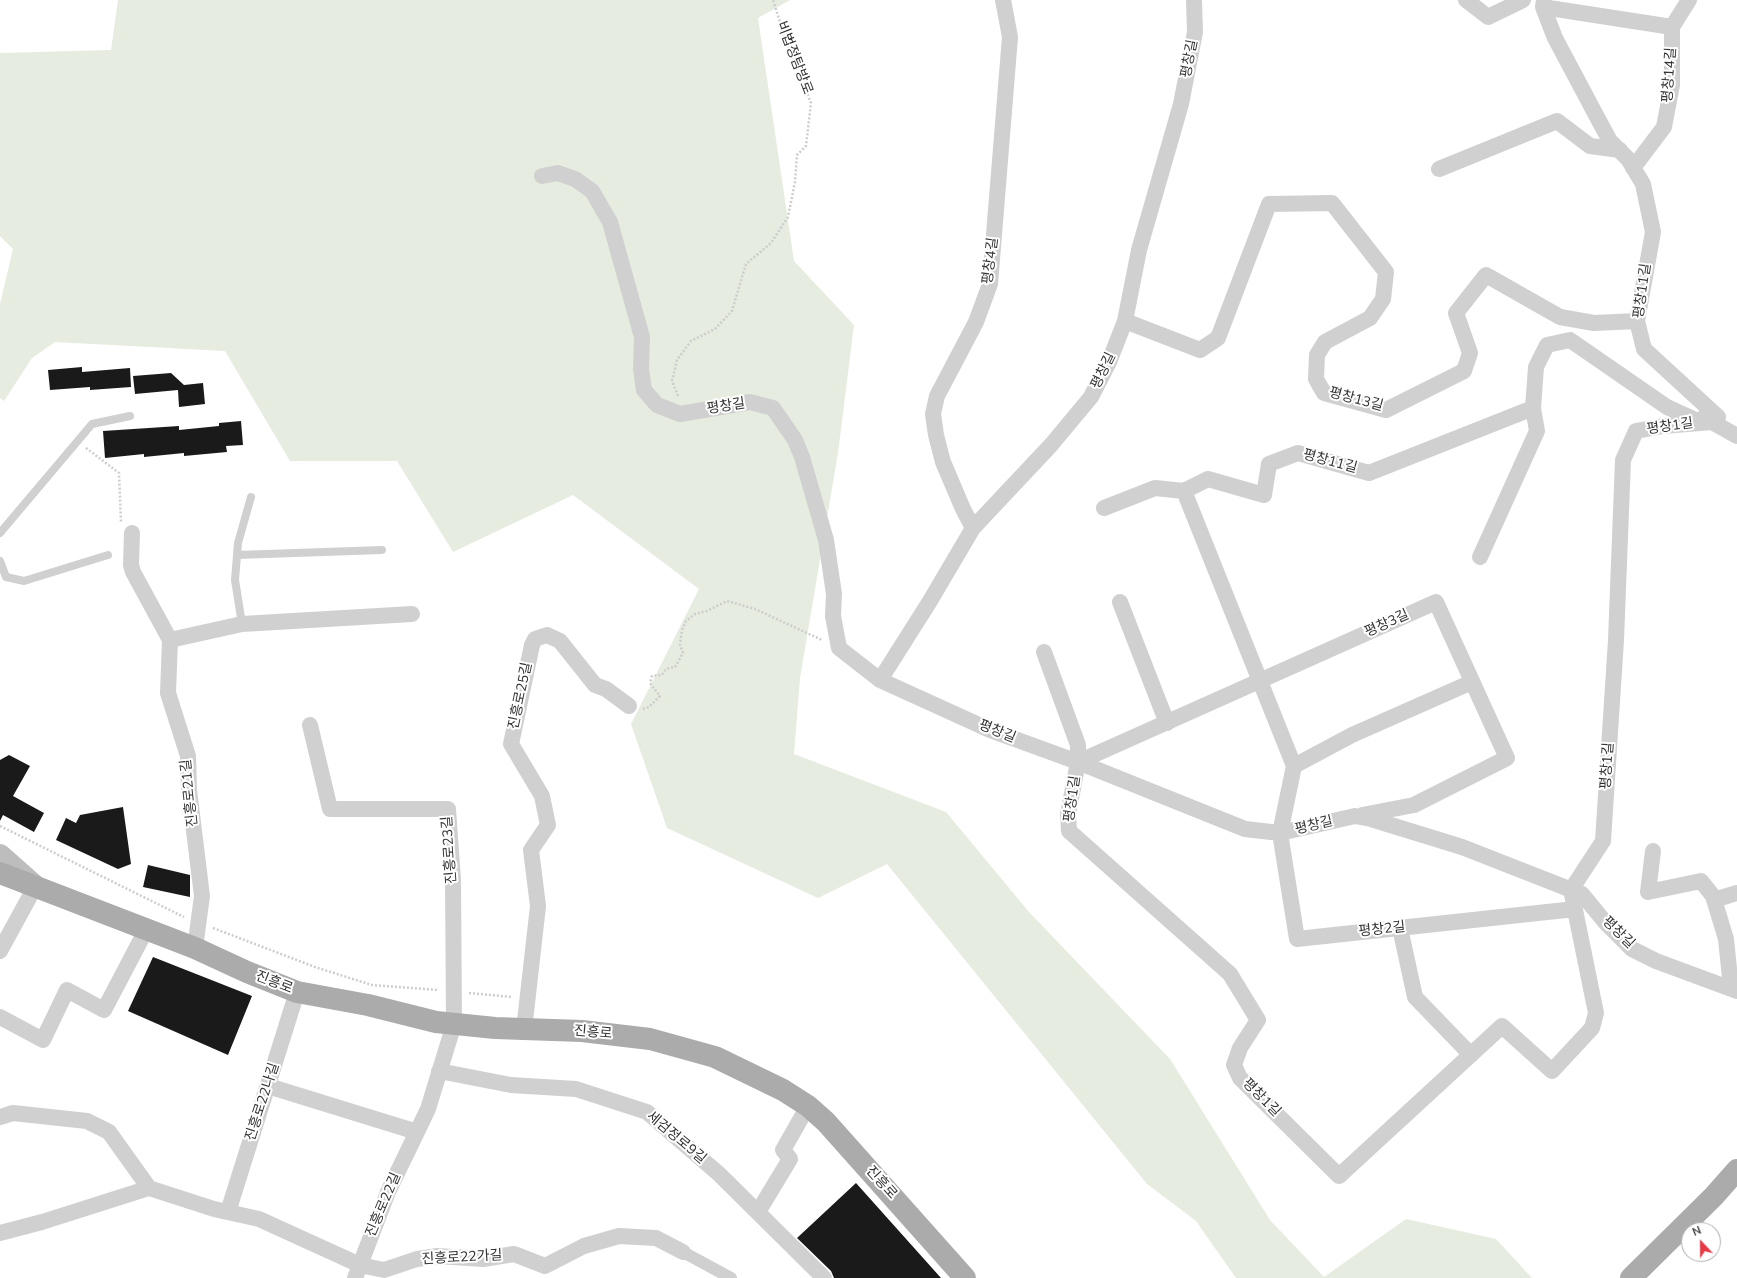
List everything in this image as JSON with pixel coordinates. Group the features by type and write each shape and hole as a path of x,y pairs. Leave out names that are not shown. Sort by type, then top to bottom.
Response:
{"main road":[{"path":"0,855 36,887"},
{"name":"진흥로","path":"0,873 195,948 246,972 297,992 368,1005 436,1022 524,1030 582,1031 650,1039 715,1057 782,1090 808,1106 826,1122 965,1278"},
{"path":"1631,1278 1714,1196 1737,1170"}],"street":[{"name":"평창4길","path":"973,528 963,509 943,462 936,435 933,414 937,396 976,322 990,284 1010,37 1003,0"},
{"name":"평창길","path":"880,680 973,528 1051,445 1091,397 1109,362 1125,321 1140,250 1181,104 1195,32 1194,0"},
{"path":"1466,0 1488,17 1523,0"},
{"name":"평창14길","path":"1633,168 1664,127 1672,85 1672,27 1689,0"},
{"name":"평창11길","path":"1672,27 1543,3 1555,38 1610,141 1628,159 1643,184 1653,232 1638,321 1644,349 1737,435"},
{"path":"1439,169 1557,121 1590,146 1620,150"},
{"name":"평창길","path":"542,176 558,173 575,179 592,192 610,222 642,336 641,369 644,390 657,405 680,414 750,402 773,408 795,440 802,457 826,540 834,594 833,616 838,648 880,680 990,730 1078,762 1244,829 1280,834 1355,816 1371,819 1462,847 1582,894 1605,922 1632,949 1656,961 1734,989 1726,939 1714,900 1701,881 1648,892 1653,851"},
{"name":"평창13길","path":"1125,321 1200,350 1218,338 1269,204 1332,203 1386,272 1383,299 1370,318 1326,342 1317,355 1316,379 1324,393 1386,410 1464,371 1470,352 1456,313 1486,275 1560,317 1594,323 1638,321"},
{"path":"1480,557 1537,431 1533,408 1536,367 1547,345 1570,340 1667,407 1700,422 1710,410"},
{"name":"평창11길","path":"1184,491 1208,479 1264,495 1269,464 1298,453 1369,472 1533,408"},
{"name":"평창1길","path":"1078,762 1068,814 1069,831 1230,974 1258,1020 1240,1048 1234,1065 1240,1078 1339,1176 1502,1026 1552,1071 1592,1028 1596,1013 1571,890 1604,840 1616,640 1623,460 1636,431 1663,426 1712,422 1737,435"},
{"path":"1104,508 1155,488 1184,491 1294,766 1280,834"},
{"path":"127,531 133,572 170,640 242,624 412,614"},
{"path":"1120,602 1167,723"},
{"name":"평창3길","path":"1078,762 1436,602 1507,758 1414,804 1355,816"},
{"name":"진흥로25길","path":"524,1030 538,906 531,850 548,825 542,796 511,744 532,645 536,639 547,635 560,641 596,685 606,689 629,706"},
{"name":"진흥로21길","path":"170,640 168,693 188,756 189,790 202,896 195,948"},
{"path":"1044,652 1078,745 1078,762"},
{"path":"1294,766 1352,735 1472,682"},
{"name":"진흥로23길","path":"310,725 330,809 448,808 453,879 454,1024"},
{"name":"평창2길","path":"1280,834 1297,940 1575,908"},
{"path":"0,951 36,887"},
{"path":"1714,900 1737,893"},
{"path":"1400,928 1415,997 1471,1055"},
{"path":"0,1017 42,1040 67,990 104,1010 146,930"},
{"name":"진흥로22나길","path":"228,1212 297,992"},
{"name":"진흥로22길","path":"357,1272 388,1192 428,1109 454,1024"},
{"name":"세검정로9길","path":"439,1070 511,1085 576,1089 648,1112 719,1174 824,1278"},
{"path":"268,1086 417,1132"},
{"path":"758,1212 790,1159 783,1150 808,1106"},
{"path":"0,1116 13,1113 87,1121 109,1132 149,1188"},
{"path":"0,1233 42,1222 149,1188 228,1212 259,1219 357,1272"},
{"name":"진흥로22가길","path":"357,1272 384,1270 418,1259 438,1256 483,1259 514,1254 542,1271 544,1266 584,1246 618,1236 656,1238 731,1278"}],"lane":[{"path":"0,533 92,424 130,416"},
{"path":"242,624 235,580 238,543 251,497"},
{"path":"237,555 382,550"},
{"path":"0,561 6,577 24,581 108,555"}],"path":[{"name":"비법정탐방로","path":"699,411 680,402 672,381 677,360 691,341 715,329 732,311 746,264 770,243 788,217 795,182 797,155 806,146 811,103 786,41 773,0"},
{"path":"77,442 119,473 127,531"},
{"path":"629,706 642,709 649,707 660,696 650,683 650,679 652,676 662,675 666,669 675,667 683,653 680,645 682,630 686,621 695,614 707,611 727,602 755,609 838,648"},
{"name":"진흥로","path":"0,826 175,913 315,967 372,985 528,998"}],"shaded area":[{"path":"118,0 790,0 758,18 794,261 854,325 838,453 800,678 794,754 946,812 1029,912 1170,1059 1270,1220 1324,1277 1406,1219 1496,1239 1532,1278 1236,1278 1196,1221 1147,1184 887,864 818,898 667,828 631,724 699,589 573,495 453,552 397,461 290,461 225,351 55,342 32,358 4,401 0,398 0,304 13,249 0,236 0,53 111,50"}],"building":[{"path":"82,367 82,372 130,368 131,387 90,390 90,387 50,390 48,370"},
{"path":"171,373 184,385 203,383 205,404 179,407 178,390 135,394 133,376"},
{"path":"241,421 243,445 226,446 227,452 184,456 184,453 144,457 144,454 105,458 103,431 179,426 179,430 219,426 219,423"},
{"path":"9,755 30,766 13,796 44,813 34,832 3,815 0,821 0,760"},
{"path":"123,807 131,864 118,869 56,840 66,818 76,823 80,815"},
{"path":"148,865 190,875 190,897 143,887"},
{"path":"153,957 252,996 228,1055 128,1011"},
{"path":"856,1183 941,1278 834,1278 831,1271 797,1238"}]}
